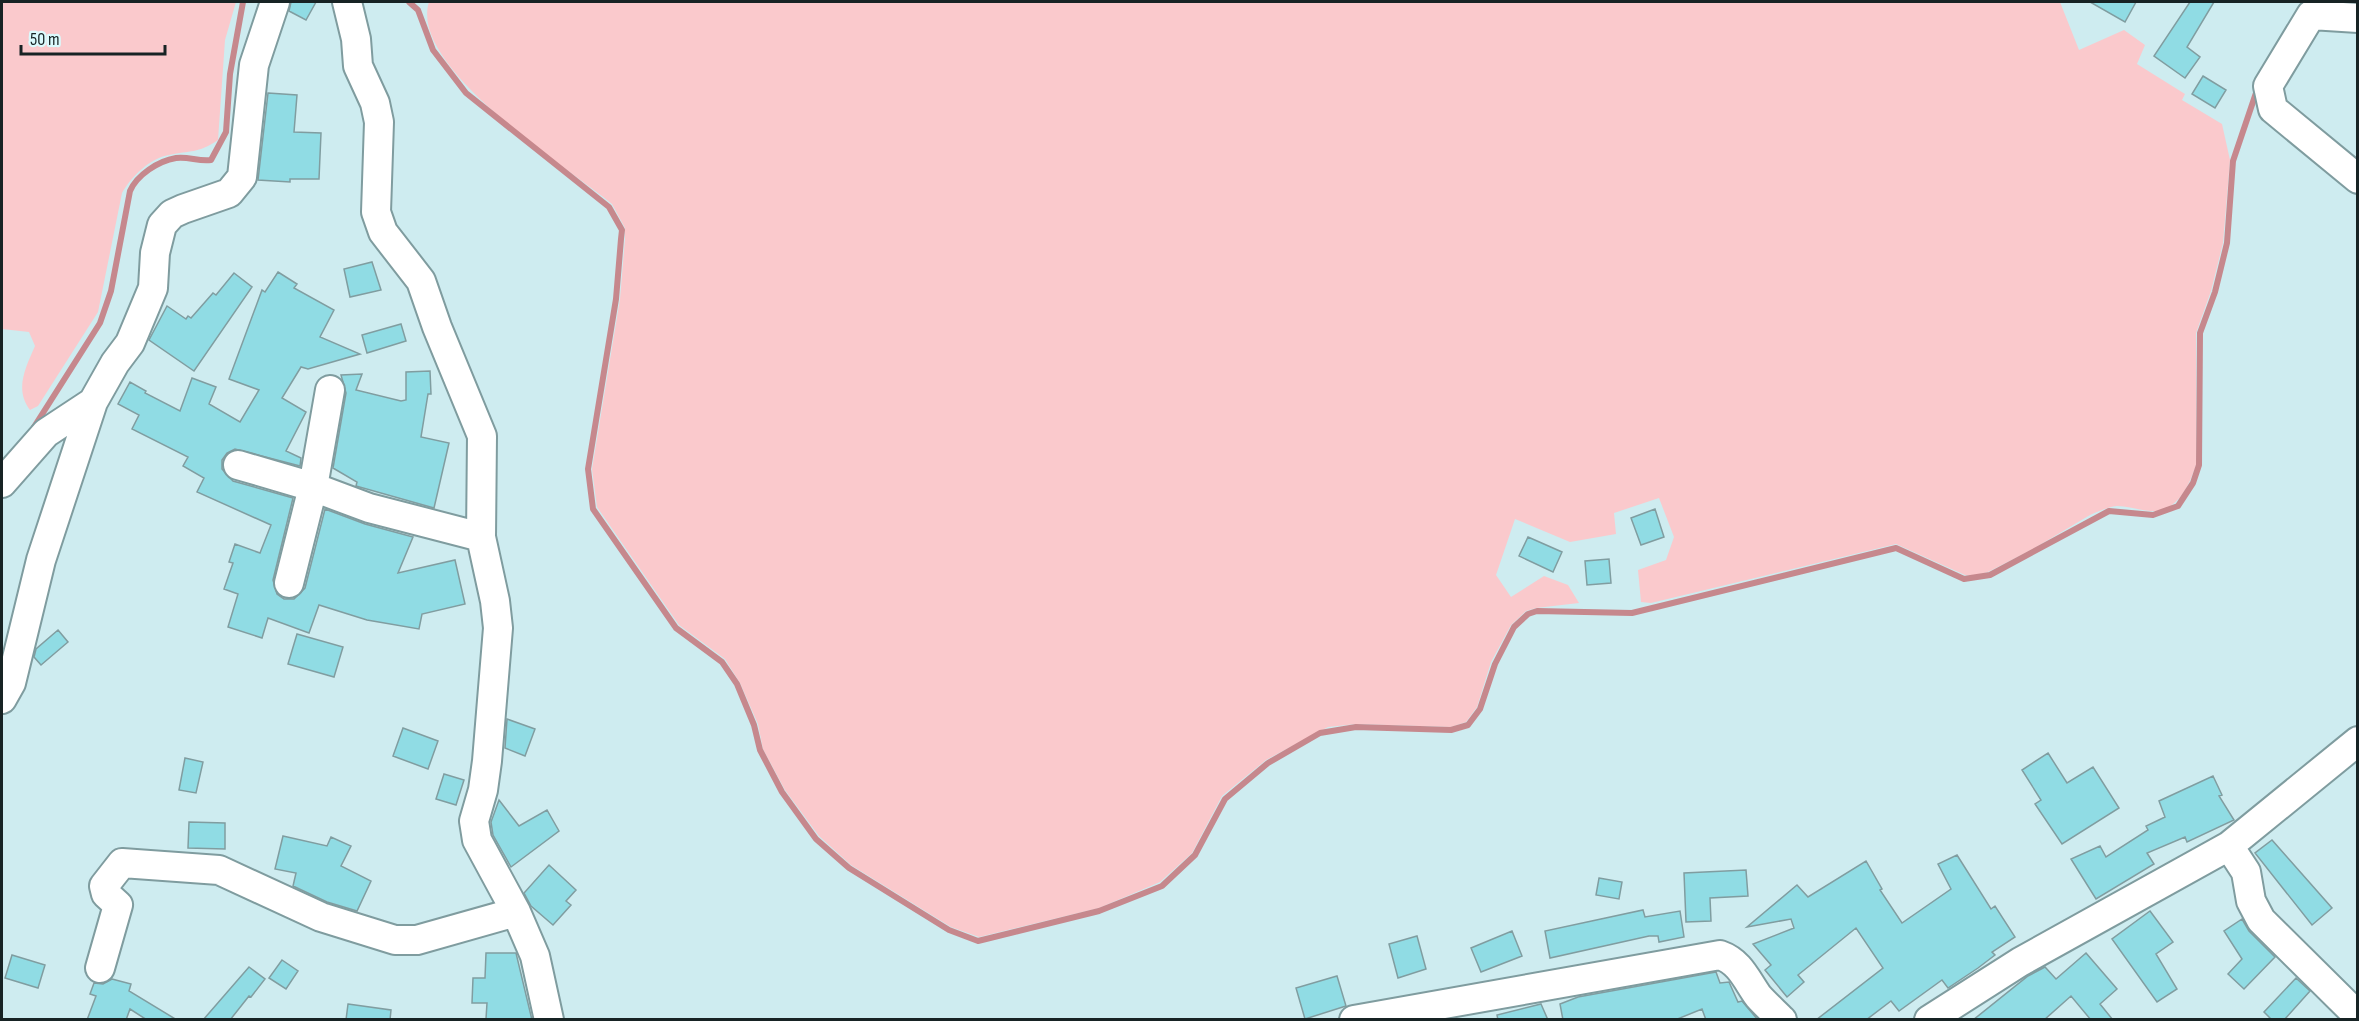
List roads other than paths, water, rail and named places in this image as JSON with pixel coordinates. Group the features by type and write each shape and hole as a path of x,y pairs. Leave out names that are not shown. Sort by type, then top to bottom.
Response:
{"street":[{"path":"2,699 11,683 42,560 93,402 115,363 130,343 153,288 155,253 162,225 172,214 229,193 242,177 254,65 275,2"},
{"path":"347,2 356,39 358,66 375,103 379,122 376,212 382,232 421,281 437,327 482,436 481,537 495,601 498,628 487,761 483,790 474,821 477,840 516,912 535,957 549,1020"},
{"path":"2358,18 2311,15 2268,86 2273,109 2358,179"},
{"path":"289,583 313,487 330,390"},
{"path":"2,483 45,433 93,402"},
{"path":"238,465 313,487 369,508 481,537"},
{"path":"1929,1020 2020,962 2229,846 2358,741"},
{"path":"2229,846 2246,872 2251,901 2261,920 2358,1016"},
{"path":"100,968 118,905 106,894 104,886 122,863 219,870 321,917 395,940 417,940 516,912"},
{"path":"1354,1020 1720,955 1730,958 1738,966 1759,996 1782,1020"}],"waterway":[{"path":"34,427 100,323 111,291 133,185 149,170 162,162 180,158 211,160 226,132 230,74 243,2"},
{"path":"409,2 418,10 433,50 466,93 609,207 622,230 616,299 588,469 593,509 676,628 722,662 737,684 754,725 760,750 782,792 816,839 849,868 949,930 978,941 1099,911 1162,886 1195,855 1225,799 1268,763 1320,733 1356,727 1451,730 1468,725 1480,709 1495,664 1514,627 1528,614 1537,611 1632,613 1896,548 1964,579 1990,575 2109,511 2153,515 2178,506 2193,483 2199,465 2200,333 2215,292 2227,243 2233,161 2258,87"}]}
